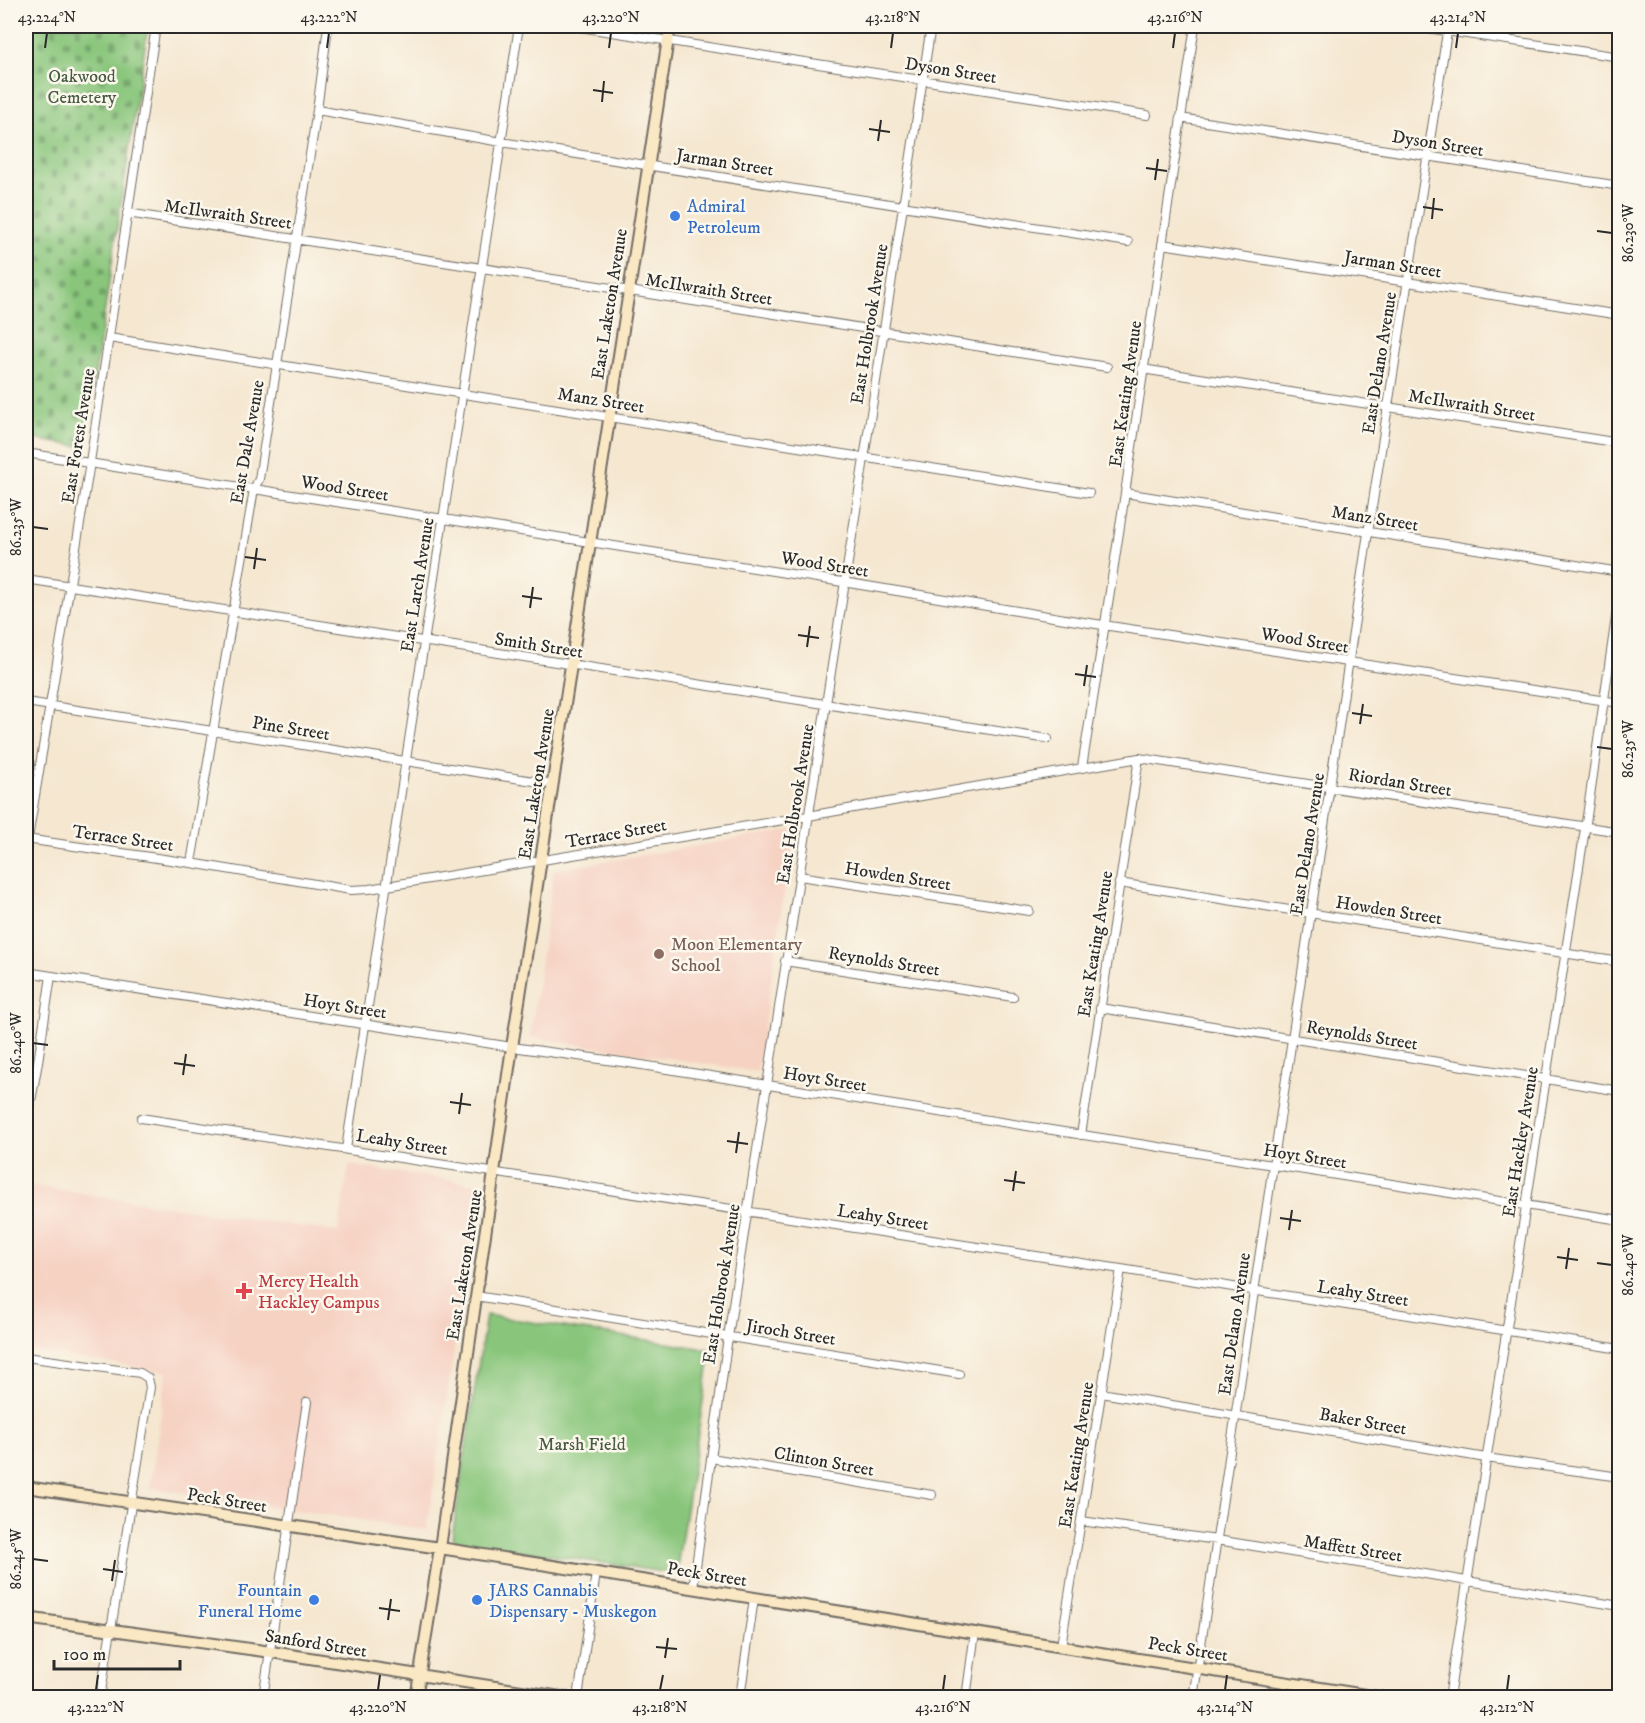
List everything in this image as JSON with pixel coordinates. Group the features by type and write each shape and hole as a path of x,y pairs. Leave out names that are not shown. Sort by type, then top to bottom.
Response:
{"street":[{"name":"East Forest Avenue","path":"26,850 109,338 156,26"},
{"name":"East Dale Avenue","path":"191,863 254,489 259,479 317,111 328,26"},
{"name":"East Larch Avenue","path":"346,1149 519,26"},
{"name":"Dyson Street","path":"573,26 1147,116"},
{"name":"East Laketon Avenue","path":"416,1698 440,1548 512,1047 670,26"},
{"name":"East Holbrook Avenue","path":"693,1588 728,1337 785,961 931,26"},
{"name":"East Keating Avenue","path":"1082,767 1195,26"},
{"path":"1413,26 1447,28 1620,57"},
{"name":"East Delano Avenue","path":"1193,1698 1368,532 1447,28"},
{"name":"Jarman Street","path":"317,111 1128,242"},
{"name":"Dyson Street","path":"1180,118 1620,186"},
{"name":"McIlwraith Street","path":"127,213 1107,367"},
{"name":"Jarman Street","path":"1162,244 1620,315"},
{"name":"Manz Street","path":"109,338 1089,493"},
{"name":"McIlwraith Street","path":"1142,369 1620,443"},
{"name":"Wood Street","path":"26,453 844,582 1104,626 1620,703"},
{"name":"Manz Street","path":"1125,493 1620,572"},
{"name":"Smith Street","path":"26,579 1048,739"},
{"name":"East Hackley Avenue","path":"1449,1698 1620,590"},
{"name":"Pine Street","path":"26,702 553,784"},
{"name":"East Keating Avenue","path":"1081,1136 1139,758"},
{"name":"Riordan Street","path":"1069,770 1139,758 1620,832"},
{"name":"Terrace Street","path":"26,840 191,863 351,890 386,887 1069,770"},
{"name":"Howden Street","path":"798,876 1029,911"},
{"name":"Howden Street","path":"1119,883 1620,962"},
{"name":"Reynolds Street","path":"785,961 1013,997"},
{"name":"Hoyt Street","path":"26,972 629,1063 1620,1220"},
{"path":"26,1129 28,1101 38,1062 51,976"},
{"name":"Reynolds Street","path":"1100,1008 1620,1091"},
{"name":"Leahy Street","path":"141,1118 1121,1269 1620,1349"},
{"name":"East Keating Avenue","path":"1061,1646 1121,1269"},
{"name":"Jiroch Street","path":"476,1296 959,1374"},
{"path":"26,1357 140,1373 148,1378 150,1387 100,1698"},
{"name":"Baker Street","path":"1101,1393 1486,1458 1620,1478"},
{"path":"263,1698 307,1402"},
{"name":"Clinton Street","path":"711,1458 932,1495"},
{"name":"Peck Street","path":"26,1487 440,1548 1383,1698"},
{"name":"Maffett Street","path":"1081,1521 1217,1540 1620,1606"},
{"path":"578,1698 596,1573"},
{"path":"740,1698 754,1598"},
{"name":"Sanford Street","path":"26,1618 270,1652 567,1698"},
{"path":"966,1698 975,1632"}],"shaded area":[{"name":"Moon Elementary School","path":"794,829 757,1072 530,1037 554,870"},
{"name":"Mercy Health Hackley Campus","path":"349,1165 479,1184 427,1530 150,1488 167,1372 26,1350 28,1185 338,1232"}],"green space":[{"name":"Oakwood Cemetery","path":"26,26 148,26 84,447 26,438"},
{"name":"Marsh Field","path":"486,1315 711,1350 676,1574 455,1541 452,1538"}],"place":[{"name":"Admiral Petroleum","path":"675,216"},
{"name":"Moon Elementary School","path":"659,954"},
{"name":"Mercy Health Hackley Campus","path":"244,1291"},
{"name":"Fountain Funeral Home","path":"314,1600"},
{"name":"JARS Cannabis Dispensary - Muskegon","path":"477,1600"}]}
